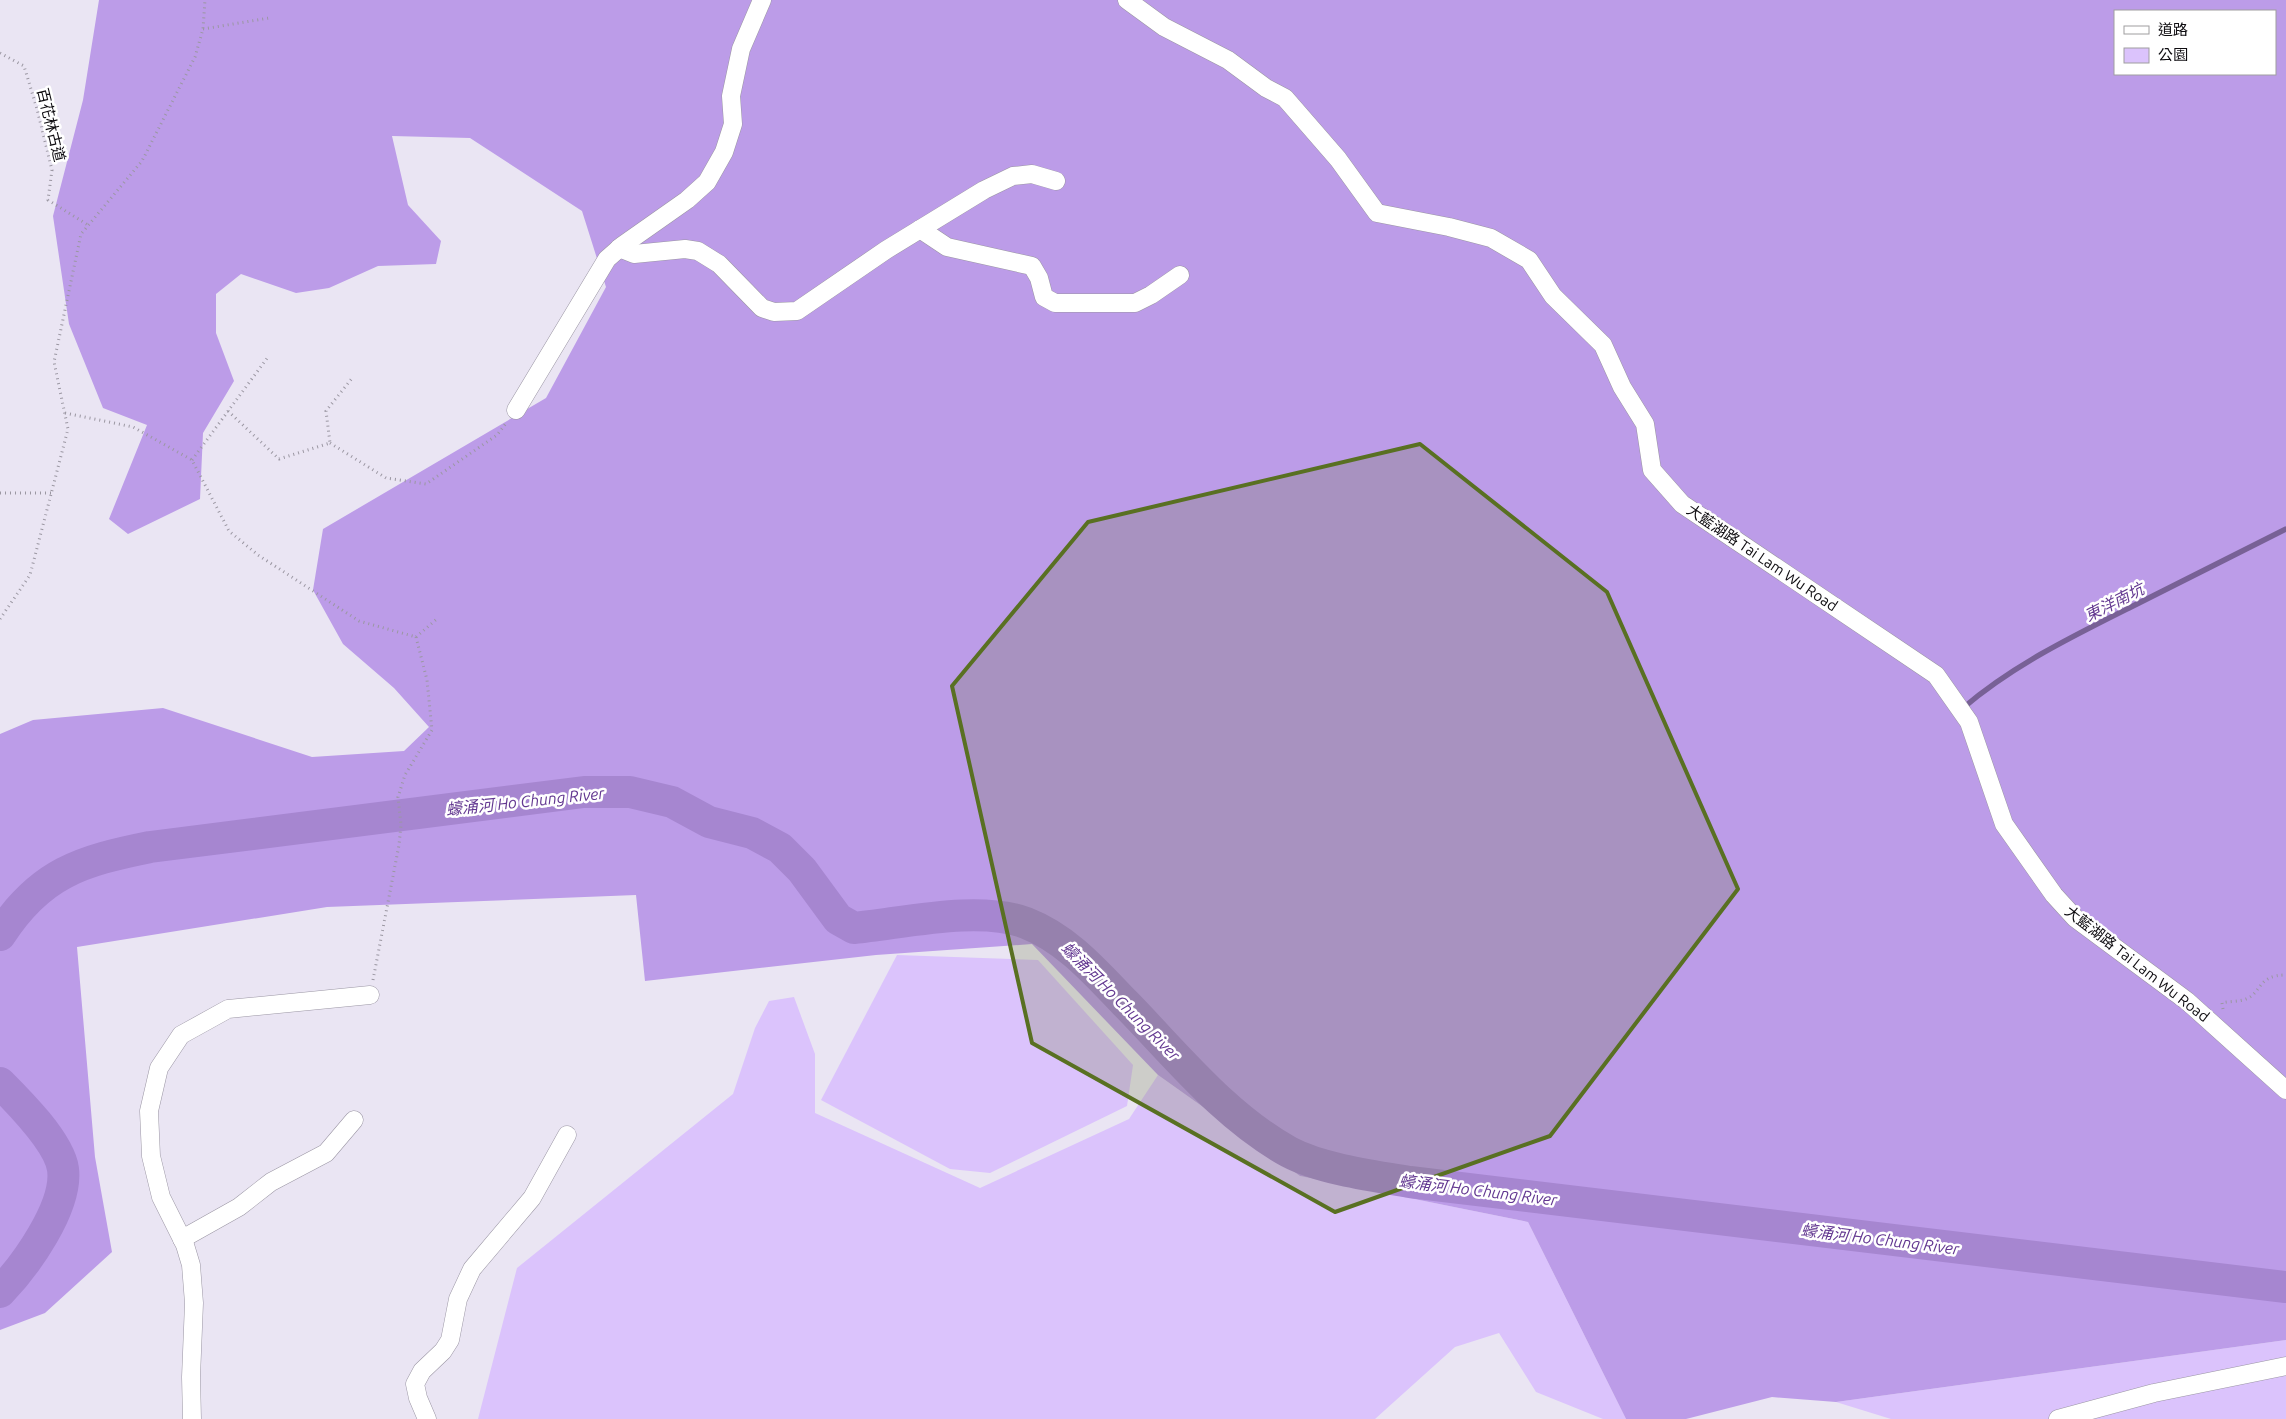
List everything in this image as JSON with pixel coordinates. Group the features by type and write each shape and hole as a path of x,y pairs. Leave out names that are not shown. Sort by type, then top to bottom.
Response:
{"street":[{"path":"516,410 607,260 619,248 687,200 707,182 724,152 733,124 731,96 740,49 762,0"},
{"name":"大藍湖路 Tai Lam Wu Road","path":"1127,0 1164,27 1228,60 1266,88 1285,98 1338,159 1377,213 1449,227 1492,238 1529,260 1553,296 1603,346 1622,387 1645,424 1652,470 1682,504 1936,675 1969,722 2004,824 2054,895 2074,918 2186,1000 2286,1090"},
{"path":"619,248 634,254 685,249 698,251 719,264 762,308 774,312 797,311 920,229 984,190 1013,176 1032,174 1056,181"},
{"path":"920,229 947,246 1032,266 1039,278 1044,297 1055,303 1135,303 1151,296 1180,276"},
{"path":"192,1419 191,1376 194,1303 191,1265 182,1240 161,1197 151,1156 149,1111 159,1068 181,1035 228,1009 370,995"},
{"path":"182,1240 239,1207 271,1182 326,1153 354,1120"},
{"path":"428,1419 418,1398 415,1384 422,1372 443,1351 450,1340 458,1299 472,1269 532,1198 568,1135"},
{"path":"2058,1419 2154,1393 2286,1366"}],"path":[{"path":"0,619 30,575 68,429 54,362 81,234 142,161 195,57 202,29 205,0"},
{"path":"202,29 269,18"},
{"name":"百花林古道","path":"0,53 24,66 52,170 48,200 88,225"},
{"path":"192,460 268,357"},
{"path":"330,443 326,411 353,377"},
{"path":"228,411 279,459 330,443 386,478 426,484 497,435 516,410"},
{"path":"65,413 133,428 192,460 229,532 258,555 359,621 416,637"},
{"path":"0,493 52,493"},
{"path":"416,637 438,618"},
{"path":"370,995 399,844 401,825 398,796 405,775 432,730 427,680 416,637"},
{"path":"2204,1016 2223,1009 2222,1004 2246,999 2264,980 2286,975"}],"highlighted area":[{"path":"1420,444 1607,592 1738,889 1550,1136 1335,1212 1032,1043 952,686 1088,522"}],"green space":[{"path":"897,955 1038,960 1133,1065 1127,1106 990,1173 950,1169 821,1100"},
{"path":"794,997 815,1054 815,1113 980,1188 1129,1119 1158,1075 1300,1176 1528,1222 1626,1419 1603,1419 1536,1392 1499,1333 1455,1347 1375,1419 478,1419 517,1268 733,1094 755,1028 769,1001"},
{"path":"2286,1340 2286,1419 1891,1419 1836,1402"}],"shaded area":[{"path":"99,0 2286,0 2286,1340 1836,1402 1772,1397 1686,1419 1626,1419 1528,1222 1300,1176 1158,1075 1032,944 876,955 645,981 636,895 327,907 77,947 95,1157 112,1252 45,1313 0,1330 0,734 33,720 163,708 312,757 404,751 429,727 394,688 343,644 313,590 323,529 546,398 606,287 582,211 470,138 392,136 408,205 441,241 436,264 378,266 329,288 296,293 241,274 216,294 216,333 234,381 203,433 200,499 128,534 109,519 147,425 103,408 69,324 53,216 83,100"}],"waterway":[{"name":"東洋南坑","path":"1963,708 2001,679 2064,641 2286,529"},
{"name":"蠔涌河 Ho Chung River","path":"0,935 15,914 47,884 64,873 83,865 125,852 150,847 584,792 630,792 672,802 709,822 752,833 780,848 802,870 838,919 854,928 941,917 986,915 1026,923 1041,930 1080,957 1202,1084 1243,1121 1289,1152 1316,1163 1348,1171 1410,1182 2286,1287"},
{"name":"蠔涌河 Ho Chung River","path":"0,1083 27,1111 46,1135 60,1158 63,1169 63,1184 52,1218 32,1252 0,1292"}]}
